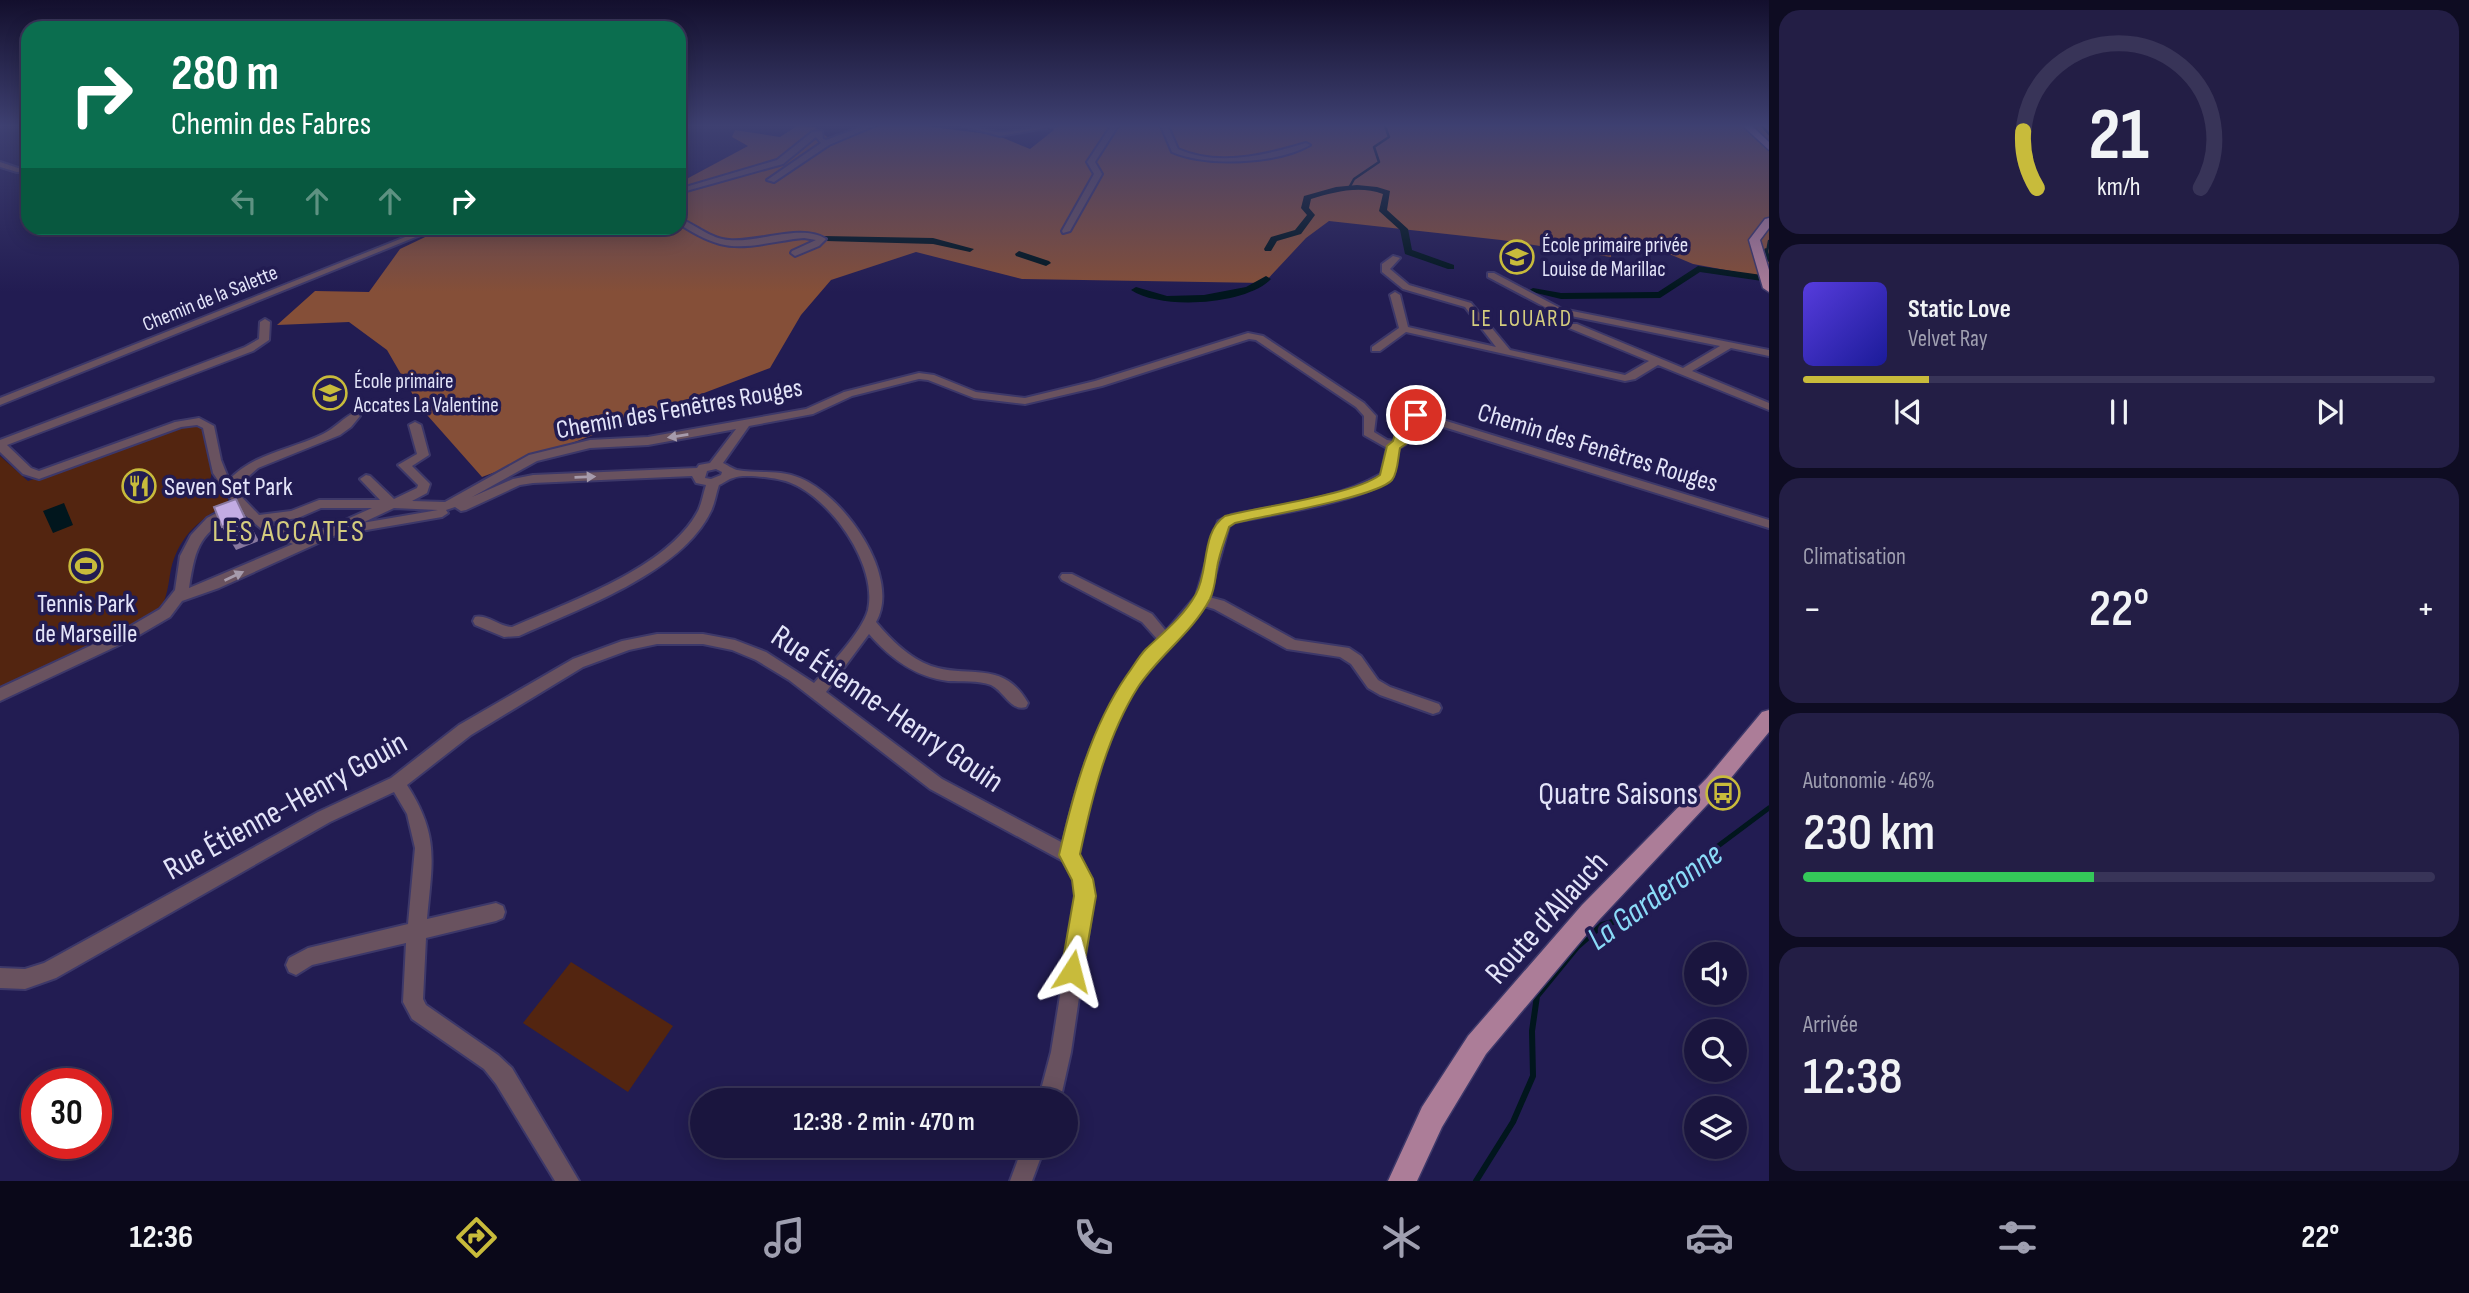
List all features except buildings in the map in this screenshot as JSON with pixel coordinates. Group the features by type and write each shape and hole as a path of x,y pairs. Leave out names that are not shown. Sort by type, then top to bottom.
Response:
{"main road":[{"path":"1768,283 1754,240 1769,221"},
{"name":"Route d'Allauch","path":"1402,1181 1432,1117 1477,1045 1590,913 1714,784 1769,718"}],"street":[{"path":"686,189 713,181"},
{"path":"1066,231 1094,181"},
{"path":"686,225 728,243 814,236 822,239 795,253"},
{"name":"Chemin de la Salette","path":"0,402 417,235"},
{"path":"1396,258 1385,266 1385,270 1396,281 1418,291 1468,305 1506,352"},
{"path":"1491,275 1559,311 1769,353"},
{"path":"1395,295 1404,329"},
{"path":"265,322 264,340 249,349 0,445 27,471 38,475 179,424 199,421 208,426 221,478 255,519 279,535 310,542 362,526 454,510 517,482 551,478 699,472 715,465 726,468 729,473"},
{"path":"1573,326 1769,407"},
{"path":"1376,349 1404,329 1625,378 1657,361"},
{"path":"1604,339 1619,330 1668,338"},
{"name":"Chemin des Fenêtres Rouges","path":"179,597 214,585 394,504 447,506 533,458 572,447 648,441 809,411 848,394 919,376 930,377 974,395 1014,401 1037,399 1098,384 1176,357 1254,336 1360,405 1370,416 1368,433 1393,446 1399,444 1406,420 1416,415 1769,524"},
{"path":"1684,372 1729,345"},
{"path":"228,488 251,466 332,434 350,422 354,416"},
{"path":"715,465 745,424"},
{"path":"255,519 284,518 319,504 394,504 423,490 424,484 404,465 423,455 415,425"},
{"path":"1052,1088 1061,1052 1085,896 1083,879 1069,855 1082,798 1113,717 1131,683 1152,654 1168,641 1201,600 1208,586 1209,568 1224,523 1231,519 1355,491 1381,481 1387,476 1393,446"},
{"path":"699,472 700,480 713,483 723,480 729,473"},
{"path":"729,473 786,477 799,481 822,498 858,539 871,566 875,586 874,611 815,693"},
{"path":"504,474 517,482"},
{"path":"366,479 394,504"},
{"path":"480,621 504,632 514,632 636,576 671,550 690,531 712,494 713,483"},
{"path":"0,695 150,623 165,613 179,597 184,584 187,556 196,538 212,521 242,504"},
{"path":"279,535 287,552"},
{"path":"1067,577 1147,618 1155,630 1168,641"},
{"path":"1201,600 1219,605 1292,645 1344,652 1356,660 1373,684 1433,708"},
{"path":"868,622 885,642 910,663 933,672 992,678 1011,689 1020,703"},
{"name":"Rue Étienne-Henry Gouin","path":"0,978 25,979 49,971 324,817 397,783 465,730 578,663 627,645 657,639 703,639 735,645 761,656 936,784 1069,855"},
{"path":"397,783 415,812 424,848 412,986 414,1002 419,1012 491,1062 505,1076 568,1181"},
{"path":"296,965 308,957 496,912"},
{"path":"1021,1181 1030,1158"}],"shaded area":[{"path":"686,181 1769,181 1769,278 1693,264 1636,240 1611,249 1611,257 1501,240 1329,221 1306,238 1264,283 1022,279 916,252 831,280 801,315 770,368 482,477 420,407 387,350 349,322 277,325 315,291 369,292 400,249 429,235 686,235"},
{"name":"Tennis Park de Marseille","path":"192,425 203,428 210,454 211,475 203,488 206,492 221,490 228,495 228,503 199,523 179,547 164,601 138,623 0,688 0,456 28,481"},
{"path":"571,962 673,1026 628,1092 523,1023"}],"water":[{"path":"64,503 73,525 53,533 43,511"}],"waterway":[{"path":"1349,188 1353,181"},
{"path":"1268,249 1274,239 1298,232 1311,215 1305,208 1307,198 1357,187 1387,193 1383,211 1404,229 1408,252 1451,267"},
{"path":"826,238 933,241 970,249"},
{"name":"La Garderonne","path":"1767,252 1769,241"},
{"name":"La Garderonne","path":"1766,250 1769,260"},
{"path":"1019,254 1046,263"},
{"path":"1533,291 1561,296 1660,295 1698,269 1769,279"},
{"path":"1136,290 1167,299 1204,298 1236,293 1260,285 1266,279"},
{"name":"La Garderonne","path":"1698,861 1769,808"},
{"name":"La Garderonne","path":"1476,1181 1513,1122 1533,1076 1532,1031 1537,996 1577,947 1602,925 1627,918 1644,908 1701,860"}],"place":[{"name":"École primaire privée Louise de Marillac","path":"1517,257"},
{"name":"École primaire Accates La Valentine","path":"330,393"},
{"name":"Seven Set Park","path":"139,486"},
{"name":"Tennis Park de Marseille","path":"86,566"},
{"name":"Quatre Saisons","path":"1723,793"}],"district":[{"name":"LE LOUARD","path":"1522,318"},
{"name":"LES ACCATES","path":"289,531"}],"route":[{"path":"1072,971 1085,896 1083,879 1069,855 1082,798 1113,717 1131,683 1152,654 1168,641 1201,600 1208,586 1209,568 1223,524 1231,519 1355,491 1381,481 1387,476 1393,446 1399,444 1406,420 1416,415"}]}
